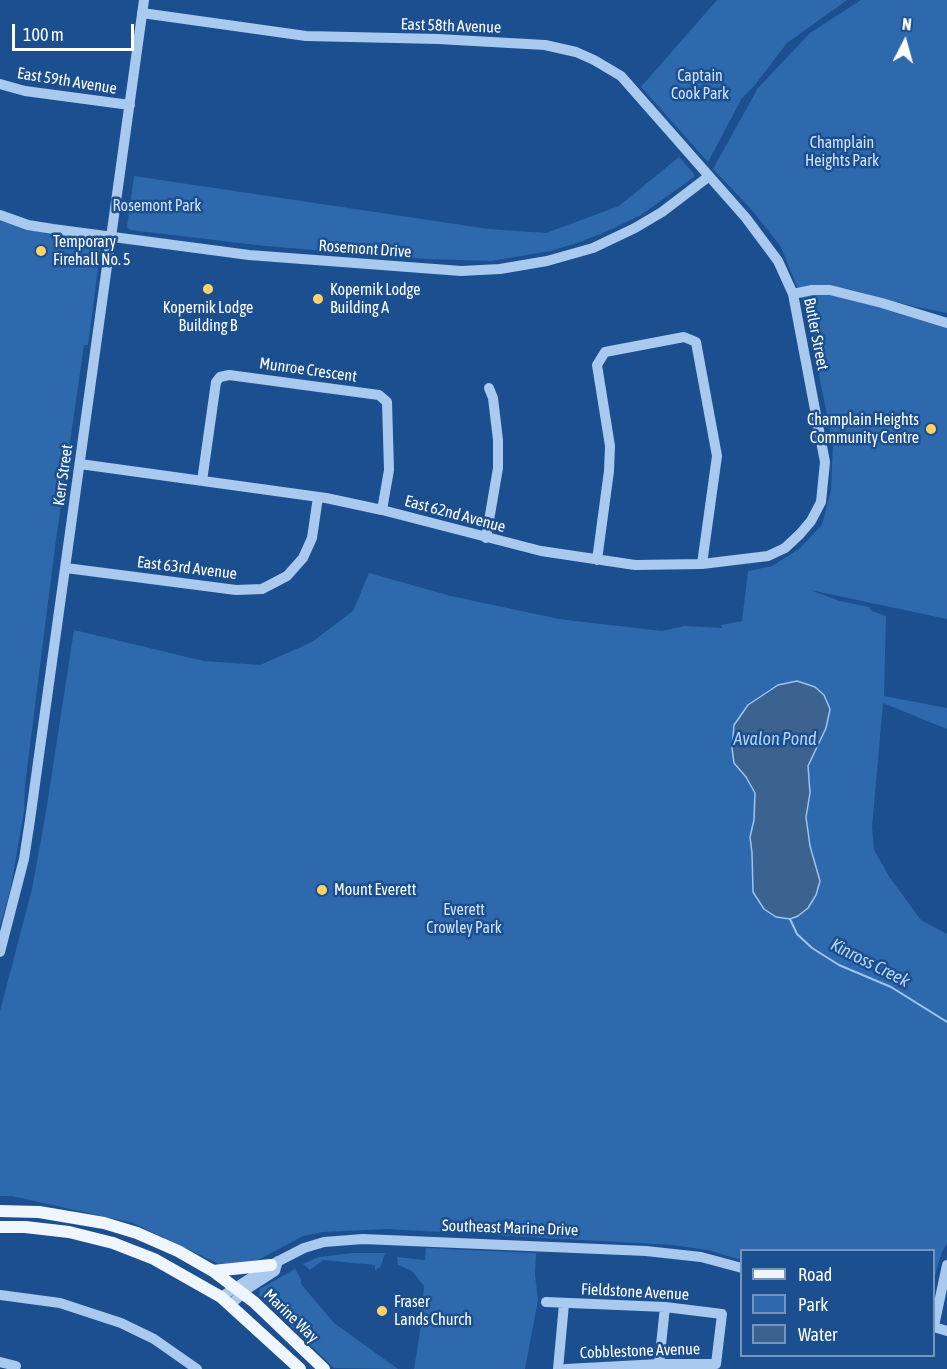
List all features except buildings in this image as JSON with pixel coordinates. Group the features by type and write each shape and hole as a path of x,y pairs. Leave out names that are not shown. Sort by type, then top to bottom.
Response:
{"main road":[{"path":"0,1211 39,1212 104,1223 158,1242 213,1271 239,1290"},
{"path":"0,1227 25,1227 69,1232 135,1250 173,1268 226,1301"},
{"path":"213,1271 275,1263"},
{"name":"Marine Way","path":"239,1290 324,1369"},
{"name":"Marine Way","path":"226,1301 300,1369"}],"street":[{"name":"Kerr Street","path":"0,951 24,859 29,830 144,0"},
{"name":"East 58th Avenue","path":"142,13 306,36 438,39 545,45 576,52 621,76 664,123 708,177"},
{"name":"East 59th Avenue","path":"0,84 25,91 130,105"},
{"name":"Rosemont Drive","path":"0,215 28,225 249,255 461,271 500,269 547,261 592,248 635,228 662,212 708,177"},
{"name":"Butler Street","path":"708,177 765,242 778,261 794,294 825,462 821,502 811,521"},
{"path":"794,294 812,290 840,292 947,323"},
{"path":"597,560 609,471 610,446 597,365 605,352 684,337 696,342 717,456 702,564"},
{"name":"Munroe Crescent","path":"202,481 216,382 220,377 229,375 379,395 387,402 388,470 382,510"},
{"path":"486,538 498,468 498,440 493,398 489,388"},
{"name":"East 62nd Avenue","path":"80,465 318,497 382,510 542,551 635,565 702,564 768,556 785,548 811,521"},
{"name":"East 63rd Avenue","path":"66,568 236,590 262,589 287,576 303,558 312,538 318,497"},
{"name":"Southeast Marine Drive","path":"226,1301 275,1263 314,1245 363,1239 646,1251 692,1256 740,1268"},
{"path":"935,1318 947,1265"},
{"path":"0,1295 60,1303 121,1323 153,1339 197,1369"},
{"name":"Fieldstone Avenue","path":"546,1302 665,1307 722,1314 716,1364"},
{"path":"558,1369 564,1304"},
{"path":"659,1364 665,1307"},
{"path":"0,1362 16,1366"},
{"name":"Cobblestone Avenue","path":"566,1369 659,1364 716,1364"}],"green space":[{"name":"Captain Cook Park","path":"717,0 847,0 787,43 755,85 742,98 708,162 641,87"},
{"name":"Everett Crowley Park","path":"861,0 947,0 947,313 844,288 947,328 947,619 810,590 840,601 869,607 872,611 886,616 884,696 947,708 947,729 883,703 872,827 874,850 890,878 921,920 947,934 947,1244 935,1275 935,1249 740,1249 740,1260 707,1250 672,1245 387,1229 323,1232 303,1236 260,1259 233,1265 219,1264 133,1223 12,1196 0,1196 0,1011 32,889 74,630 204,661 260,665 312,642 353,611 369,573 451,596 559,619 662,631 684,626 722,628 721,625 742,621 748,571 772,566 799,549 822,525 831,490 833,444 805,306 781,247 751,209 713,169 758,88 810,33"},
{"name":"Rosemont Park","path":"679,157 694,177 641,215 577,243 550,251 491,261 427,259 265,246 130,230 127,227 134,176 489,229 546,233 619,206"},
{"path":"0,221 46,234 97,241 101,246 88,345 84,345 55,547 25,785 24,811 11,887 0,927"},
{"path":"426,1248 536,1253 535,1275 538,1300 525,1369 414,1369 424,1286 412,1271 398,1265 397,1257 425,1260"},
{"path":"353,1253 385,1253 381,1266 375,1271 375,1265 323,1260 310,1270 303,1264 319,1257"},
{"path":"295,1269 301,1279 301,1284 334,1323 398,1369 334,1368 259,1295 260,1289"}],"water":[{"name":"Avalon Pond","path":"797,681 815,687 824,695 830,709 826,728 808,766 810,793 806,817 810,846 820,881 816,895 808,908 790,919 776,917 764,909 753,892 750,837 754,820 755,793 746,777 734,763 732,748 734,725 748,705 778,685"}],"waterway":[{"name":"Kinross Creek","path":"790,919 797,934 812,948 839,965 891,987 947,1022"}],"place":[{"name":"Temporary Firehall No. 5","path":"41,251"},
{"name":"Kopernik Lodge Building B","path":"208,289"},
{"name":"Kopernik Lodge Building A","path":"318,299"},
{"name":"Champlain Heights Community Centre","path":"931,429"},
{"name":"Mount Everett","path":"322,890"},
{"name":"Fraser Lands Church","path":"382,1311"}],"park label":[{"name":"Champlain Heights Park","path":"842,152"}]}
